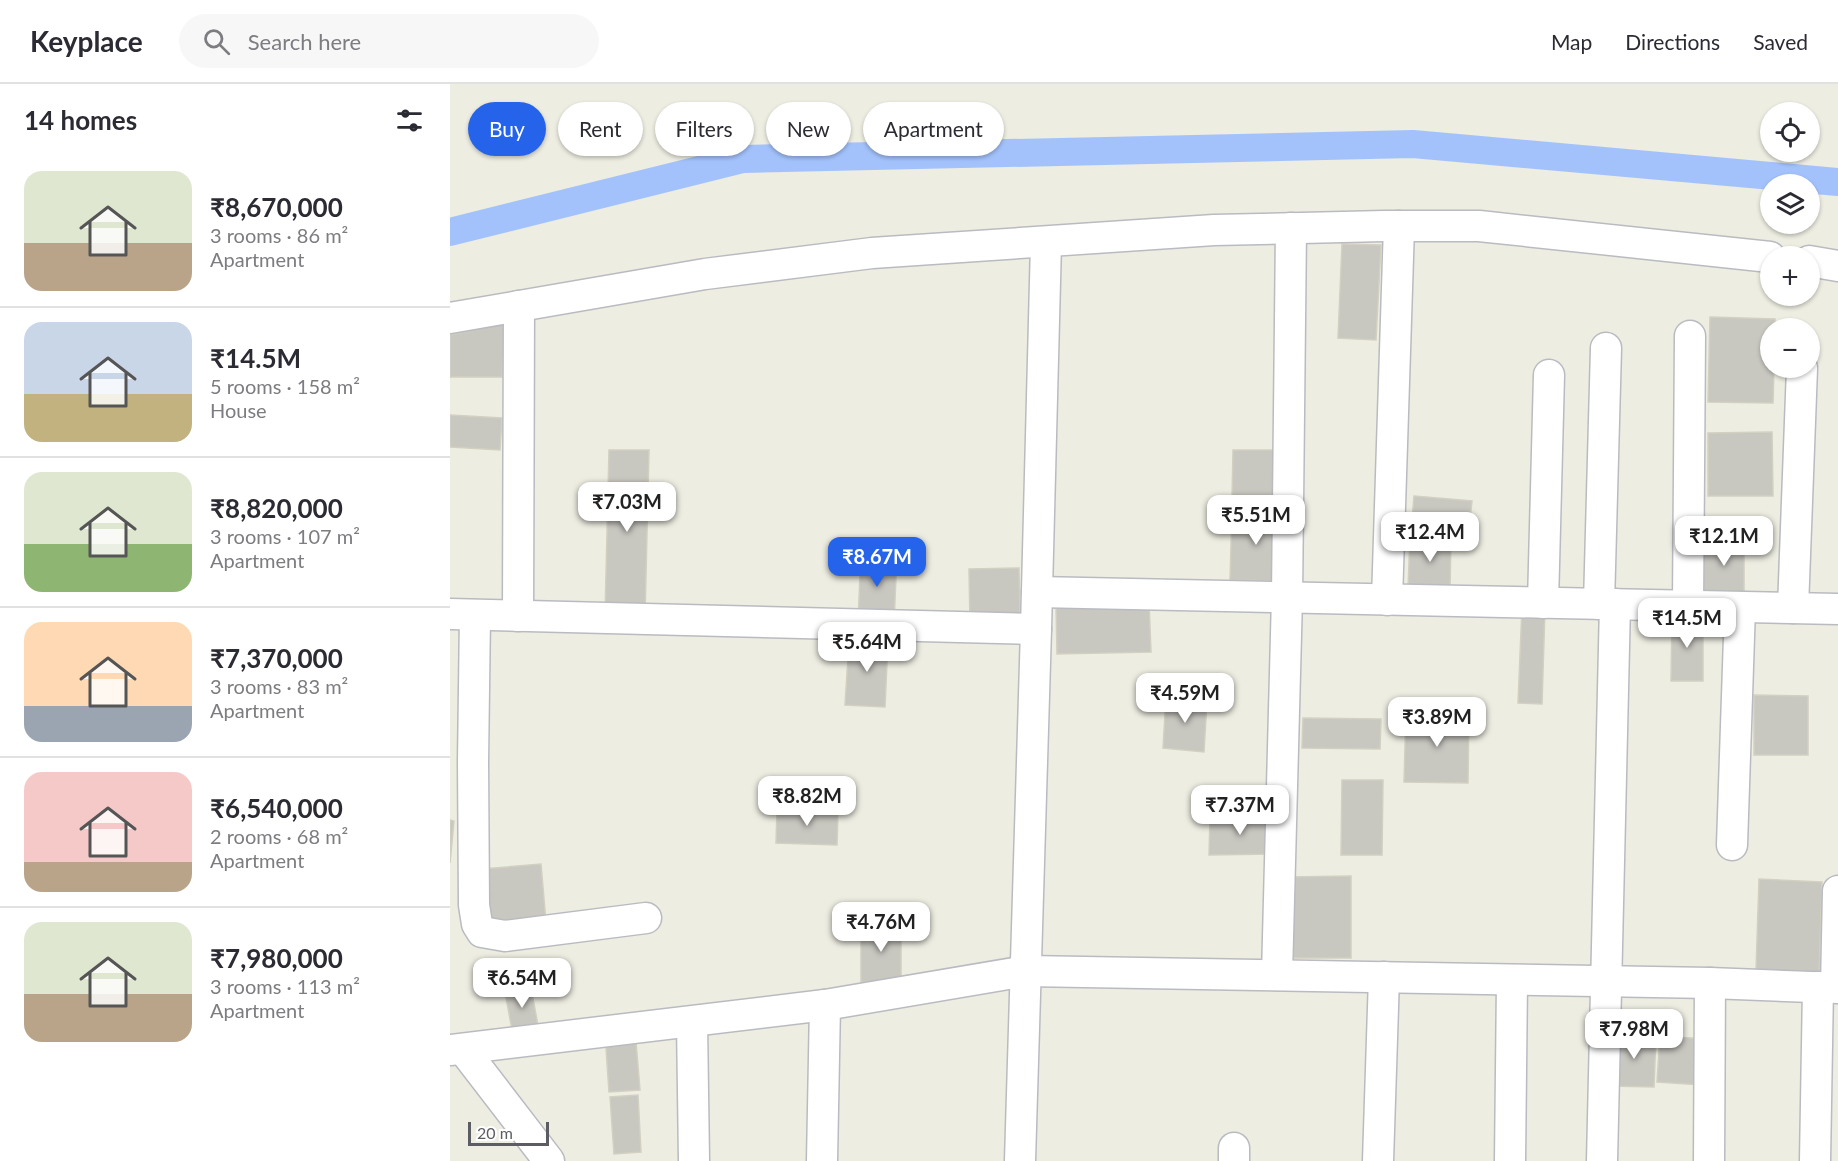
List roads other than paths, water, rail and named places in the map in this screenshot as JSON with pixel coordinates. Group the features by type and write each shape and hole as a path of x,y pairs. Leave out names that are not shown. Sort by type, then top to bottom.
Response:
{"street":[{"path":"1387,600 1399,226"},
{"path":"450,318 705,274 872,253 1214,230 1479,226 1760,256"},
{"path":"1277,975 1287,597 1291,228"},
{"path":"1020,1161 1046,243"},
{"path":"1820,263 1838,266"},
{"path":"518,616 519,306"},
{"path":"1688,606 1690,336"},
{"path":"1602,1161 1607,604 1606,348"},
{"path":"1543,603 1549,375"},
{"path":"1794,608 1802,378"},
{"path":"1037,592 1838,609"},
{"path":"1732,845 1740,607"},
{"path":"646,918 505,936 482,932 477,924 474,905 473,774 463,615 1036,629"},
{"path":"1815,1161 1838,891"},
{"path":"456,1049 825,1005 1026,971 1831,987"},
{"path":"1378,1161 1384,977"},
{"path":"1510,1161 1512,980"},
{"path":"1708,1161 1710,983"},
{"path":"822,1161 825,1005"},
{"path":"692,1022 694,1161"},
{"path":"456,1049 549,1161"}],"waterway":[{"path":"450,232 743,159 1413,144 1838,182"}]}
